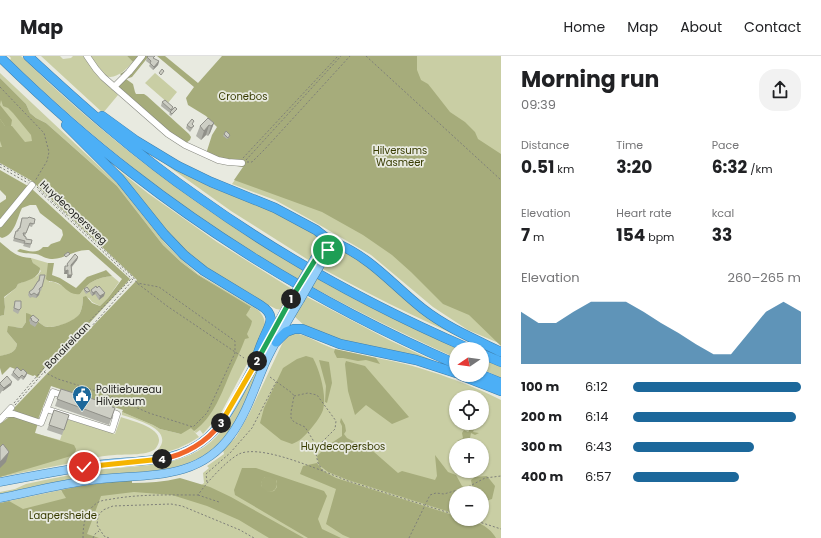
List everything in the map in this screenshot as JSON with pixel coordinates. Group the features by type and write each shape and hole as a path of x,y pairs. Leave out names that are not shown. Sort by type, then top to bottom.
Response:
{"highway":[{"path":"28,56 68,93 146,159 246,230 321,276 393,313 455,342"},
{"path":"0,58 104,151 157,192 209,229 311,292 351,314 449,361"},
{"path":"68,93 82,100 135,140 159,155 211,182 293,217 323,234 327,239 329,246 338,244 348,249 382,272 412,300 433,316 501,352"},
{"path":"43,98 58,117 120,179 164,234 184,255 204,271 260,305 268,312 270,315 271,324 261,344 253,368"},
{"path":"276,342 286,332 294,329 302,329 326,339 352,347 416,360 449,371"},
{"path":"489,357 501,362"},
{"path":"489,378 501,383"},
{"path":"478,382 501,391"}],"main road":[{"path":"0,482 97,465 159,460 173,457 187,451 201,442 219,425 319,260 327,254 329,246"},
{"path":"0,498 91,480 168,474 186,469 201,462 221,447 237,425 296,298"}],"street":[{"path":"87,56 96,69 114,87 168,134 185,145 218,160 240,164"},
{"path":"114,87 142,56"},
{"path":"0,224 33,184"},
{"path":"6,414 14,414 41,423 53,392 74,399"},
{"path":"0,420 11,408"},
{"path":"46,408 112,430 117,414 103,409"}],"path":[{"path":"240,164 338,56"},
{"path":"240,164 300,103 341,56"},
{"path":"240,164 252,162 350,56"},
{"path":"366,56 501,180"},
{"path":"0,87 44,133 49,152 47,161 33,184"},
{"name":"Huydecopersweg","path":"0,164 33,184 137,283 167,306 244,358"},
{"name":"Huydecopersweg","path":"0,167 33,184"},
{"name":"Bonairelaan","path":"11,408 44,372 90,328 133,278"},
{"name":"Bonairelaan","path":"6,414 5,412 49,362 133,278"},
{"path":"44,372 58,379 104,393 149,413 193,427 207,413 235,353 235,341 159,287 137,283"},
{"path":"270,377 294,396"},
{"path":"207,482 206,474 230,453 252,428 276,381"},
{"path":"294,396 308,393 317,395 336,421 335,429 316,448"},
{"path":"294,396 291,418 294,422 305,427 314,440 318,463 323,471"},
{"path":"198,495 207,482 233,458 247,452 274,455 294,460 348,481 449,513"},
{"path":"409,538 430,495 436,493 444,494 468,487 484,478 501,476"},
{"path":"83,538 83,527 86,517 92,507 99,501 148,495 198,495 219,502"},
{"path":"109,538 104,536 97,524 98,516 103,510 113,506 171,504 182,506 240,530 254,538"},
{"path":"489,525 501,529"},
{"path":"94,538 95,534 100,531"}],"green space":[{"path":"9,56 21,56 89,119 125,148 162,177 238,230 335,289 387,316 449,345 449,355 382,323 286,272 195,214 131,166 69,114 10,60 11,58"},
{"path":"41,56 60,56 63,59 71,58 73,56 83,56 96,73 118,95 103,113"},
{"path":"90,56 127,56 133,62 120,74 111,77 103,74 99,70"},
{"path":"127,56 149,56 132,77 126,79 133,84 136,94 144,94 147,96 189,134 191,137 190,140 186,143 158,123 117,87 125,79 120,74 127,70 133,62"},
{"name":"Hilversums Wasmeer","path":"157,56 165,56 198,83 222,56 417,56 417,70 421,80 428,84 450,112 465,122 475,132 478,139 501,154 501,346 469,315 443,304 392,255 363,235 322,212 234,180 243,167 225,164 205,157 212,135 217,127 206,116 188,105 186,98 194,87"},
{"name":"Hilversums Wasmeer","path":"350,56 501,56 501,344 468,330 433,307 371,255 275,200 232,184 244,167"},
{"path":"0,73 118,184 165,243 182,260 198,274 258,310 264,318 264,332 221,413 203,434 200,430 196,433 191,428 199,437 183,446 168,452 156,454 155,453 161,445 162,438 159,432 145,423 122,415 122,412 160,429 181,434 125,409 50,384 34,433 60,440 67,419 115,434 121,417 141,424 154,431 158,436 159,441 156,448 153,451 143,453 97,457 0,477 0,424 13,416 139,280 33,179 0,161 0,81 29,114 190,272 250,309 251,308 198,275 181,262 163,245 117,186 46,123 30,113 26,104 0,78"},
{"path":"155,73 177,92 168,103 145,83"},
{"path":"0,78 26,104 30,113 46,123 117,186 163,245 181,262 198,275 251,307 246,315 252,321 247,334 249,338 245,339 217,404 207,419 194,431 191,428 181,434 160,429 122,412 123,410 51,386 38,419 15,412 15,407 137,280 32,181 0,163 0,147 2,147 0,141 0,119 5,126 12,126 25,142 32,141 31,135 13,113 8,108 3,106 1,100 0,105"},
{"path":"154,156 210,187 267,209 320,237 322,243 310,261 231,211"},
{"path":"108,162 149,194 217,242 292,289 282,310 276,309 222,280 179,246"},
{"path":"0,170 28,186 0,219 0,203 6,199 6,196 0,190"},
{"path":"32,189 130,279 60,355 46,366 37,378 35,375 33,376 10,367 2,375 0,368 0,356 9,354 15,349 17,344 7,332 8,326 22,328 26,322 26,313 31,315 44,326 48,327 58,326 69,322 80,313 83,297 86,296 92,303 100,306 122,279 89,250 79,251 56,259 17,251 20,249 26,251 38,251 43,247 48,247 51,244 60,241 63,235 62,230 40,213 36,205 30,205 22,208 13,230 6,236 2,238 0,237 0,228"},
{"path":"0,242 18,255 31,258 33,263 40,268 35,277 18,284 16,288 4,297 4,315 0,316"},
{"path":"334,248 342,250 359,259 397,290 480,342 472,342 456,335 323,269"},
{"path":"31,258 48,263 49,282 54,282 80,294 90,283 102,278 112,276 119,282 108,298 100,306 92,302 89,298 83,297 80,313 74,319 66,323 49,327 44,326 38,321 26,322 22,328 16,327 7,332 17,344 13,351 9,354 1,356 0,358 0,316 4,315 4,298 16,288 18,284 37,276 41,271 33,263"},
{"path":"48,263 54,263 52,275 76,288 87,277 106,270 112,276 90,283 80,294 76,294 69,292 58,283 46,279"},
{"path":"307,297 389,340 449,369 353,345 308,329 294,316"},
{"path":"284,317 237,418 221,441 207,453 176,467 142,472 89,476 0,494 0,492 15,489 26,484 70,475 97,470 161,464 191,455 204,447 217,436 231,417"},
{"name":"Huydecopersbos","path":"295,333 306,336 338,350 419,368 449,378 449,382 462,382 480,390 449,390 449,430 489,430 489,394 501,400 501,538 0,538 9,501 61,490 62,492 200,486 204,483 203,473 209,468 207,466 224,454 223,450 236,437 249,414 282,344 288,336"},
{"path":"489,348 501,355 489,350"},
{"path":"335,349 376,358 380,364 366,360 358,361 337,358 334,352"},
{"path":"306,356 313,358 318,370 322,384 324,404 319,419 301,439 292,444 281,440 260,423 264,408 283,368 297,359"},
{"path":"319,360 329,362 332,383 327,403 325,402 326,386"},
{"path":"346,361 365,366 409,417 392,424 366,405 355,415 348,391"},
{"path":"489,362 501,367 501,378 489,372"},
{"path":"13,416 38,423 35,433 74,445 76,449 75,453 71,456 0,477 0,424 9,417"},
{"path":"341,418 345,425 346,431 344,434 347,438 374,452 398,473 402,471 435,480 437,476 435,455 449,472 449,478 458,478 462,486 449,486 449,512 348,480 328,472 319,465 317,456 327,446 342,436 342,426 340,422"},
{"path":"464,430 474,430 473,432 479,433 475,435 471,433 470,438 463,438 462,433"},
{"path":"317,463 323,471 336,478 449,514 449,526 484,526 493,533 496,538 350,538 326,524 336,489 300,474 303,466"},
{"path":"269,476 275,478 277,484 275,490 269,492 263,490 261,484 263,478"},
{"name":"Laapersheide","path":"180,478 210,487 231,497 304,538 269,538 239,520 207,506 172,495 134,492 101,496 87,534 99,538 0,538 0,503 9,501 23,509 66,498 61,490 70,488 132,480 132,483 144,483"},
{"path":"474,478 489,478 495,486 492,499 489,500 489,486 472,486 471,480"}],"shaded area":[{"path":"0,105 12,120 11,126 5,126 0,119"},
{"path":"242,468 256,468 324,491 327,496 318,519 322,529 341,538 308,538 235,495 234,490","holes":["265,477 271,477 277,481 277,487 274,491 269,492 264,489 261,484"]}],"building":[{"path":"155,56 153,58 159,61 154,67 150,63 151,61 147,57"},
{"path":"162,69 164,71 161,75 159,73"},
{"path":"165,100 173,107 171,110 162,102"},
{"path":"175,107 177,109 172,114 170,112"},
{"path":"208,118 214,123 211,126 209,125 204,131 200,126"},
{"path":"192,119 194,121 192,124 194,126 191,128 187,125"},
{"path":"226,131 230,135 228,138 224,134"},
{"path":"29,217 35,219 34,224 30,223 26,233 23,233 26,239 32,240 31,244 24,243 25,241 14,238 16,231 20,228 22,218"},
{"path":"68,252 70,254 66,257 64,255"},
{"path":"75,254 78,257 71,265 72,275 68,275 68,270 65,271 65,266 68,266 67,264"},
{"path":"40,275 45,275 42,287 39,289 40,291 37,295 34,293 31,295 29,292 39,281"},
{"path":"96,286 97,288 99,286 105,293 100,296 96,291 93,293 91,290"},
{"path":"87,287 90,291 87,292 84,289"},
{"path":"15,301 21,301 21,308 19,310 14,308"},
{"path":"33,315 39,320 36,323 30,318"},
{"path":"17,367 21,371 23,369 27,373 24,377 22,375 19,378 13,372"},
{"path":"7,376 12,382 4,388 0,383"},
{"path":"61,389 112,405 112,407 115,408 111,419 57,399"},
{"path":"54,410 69,415 64,430 49,425"},
{"path":"3,444 9,452 0,462 0,447"}],"place":[{"name":"Politiebureau Hilversum","path":"82,412"}],"route":[{"path":"84,467 123,462 159,460 173,457 187,451 214,432 230,408 315,258 325,247 329,246 328,250"}],"park label":[{"name":"Cronebos","path":"243,96"}]}
